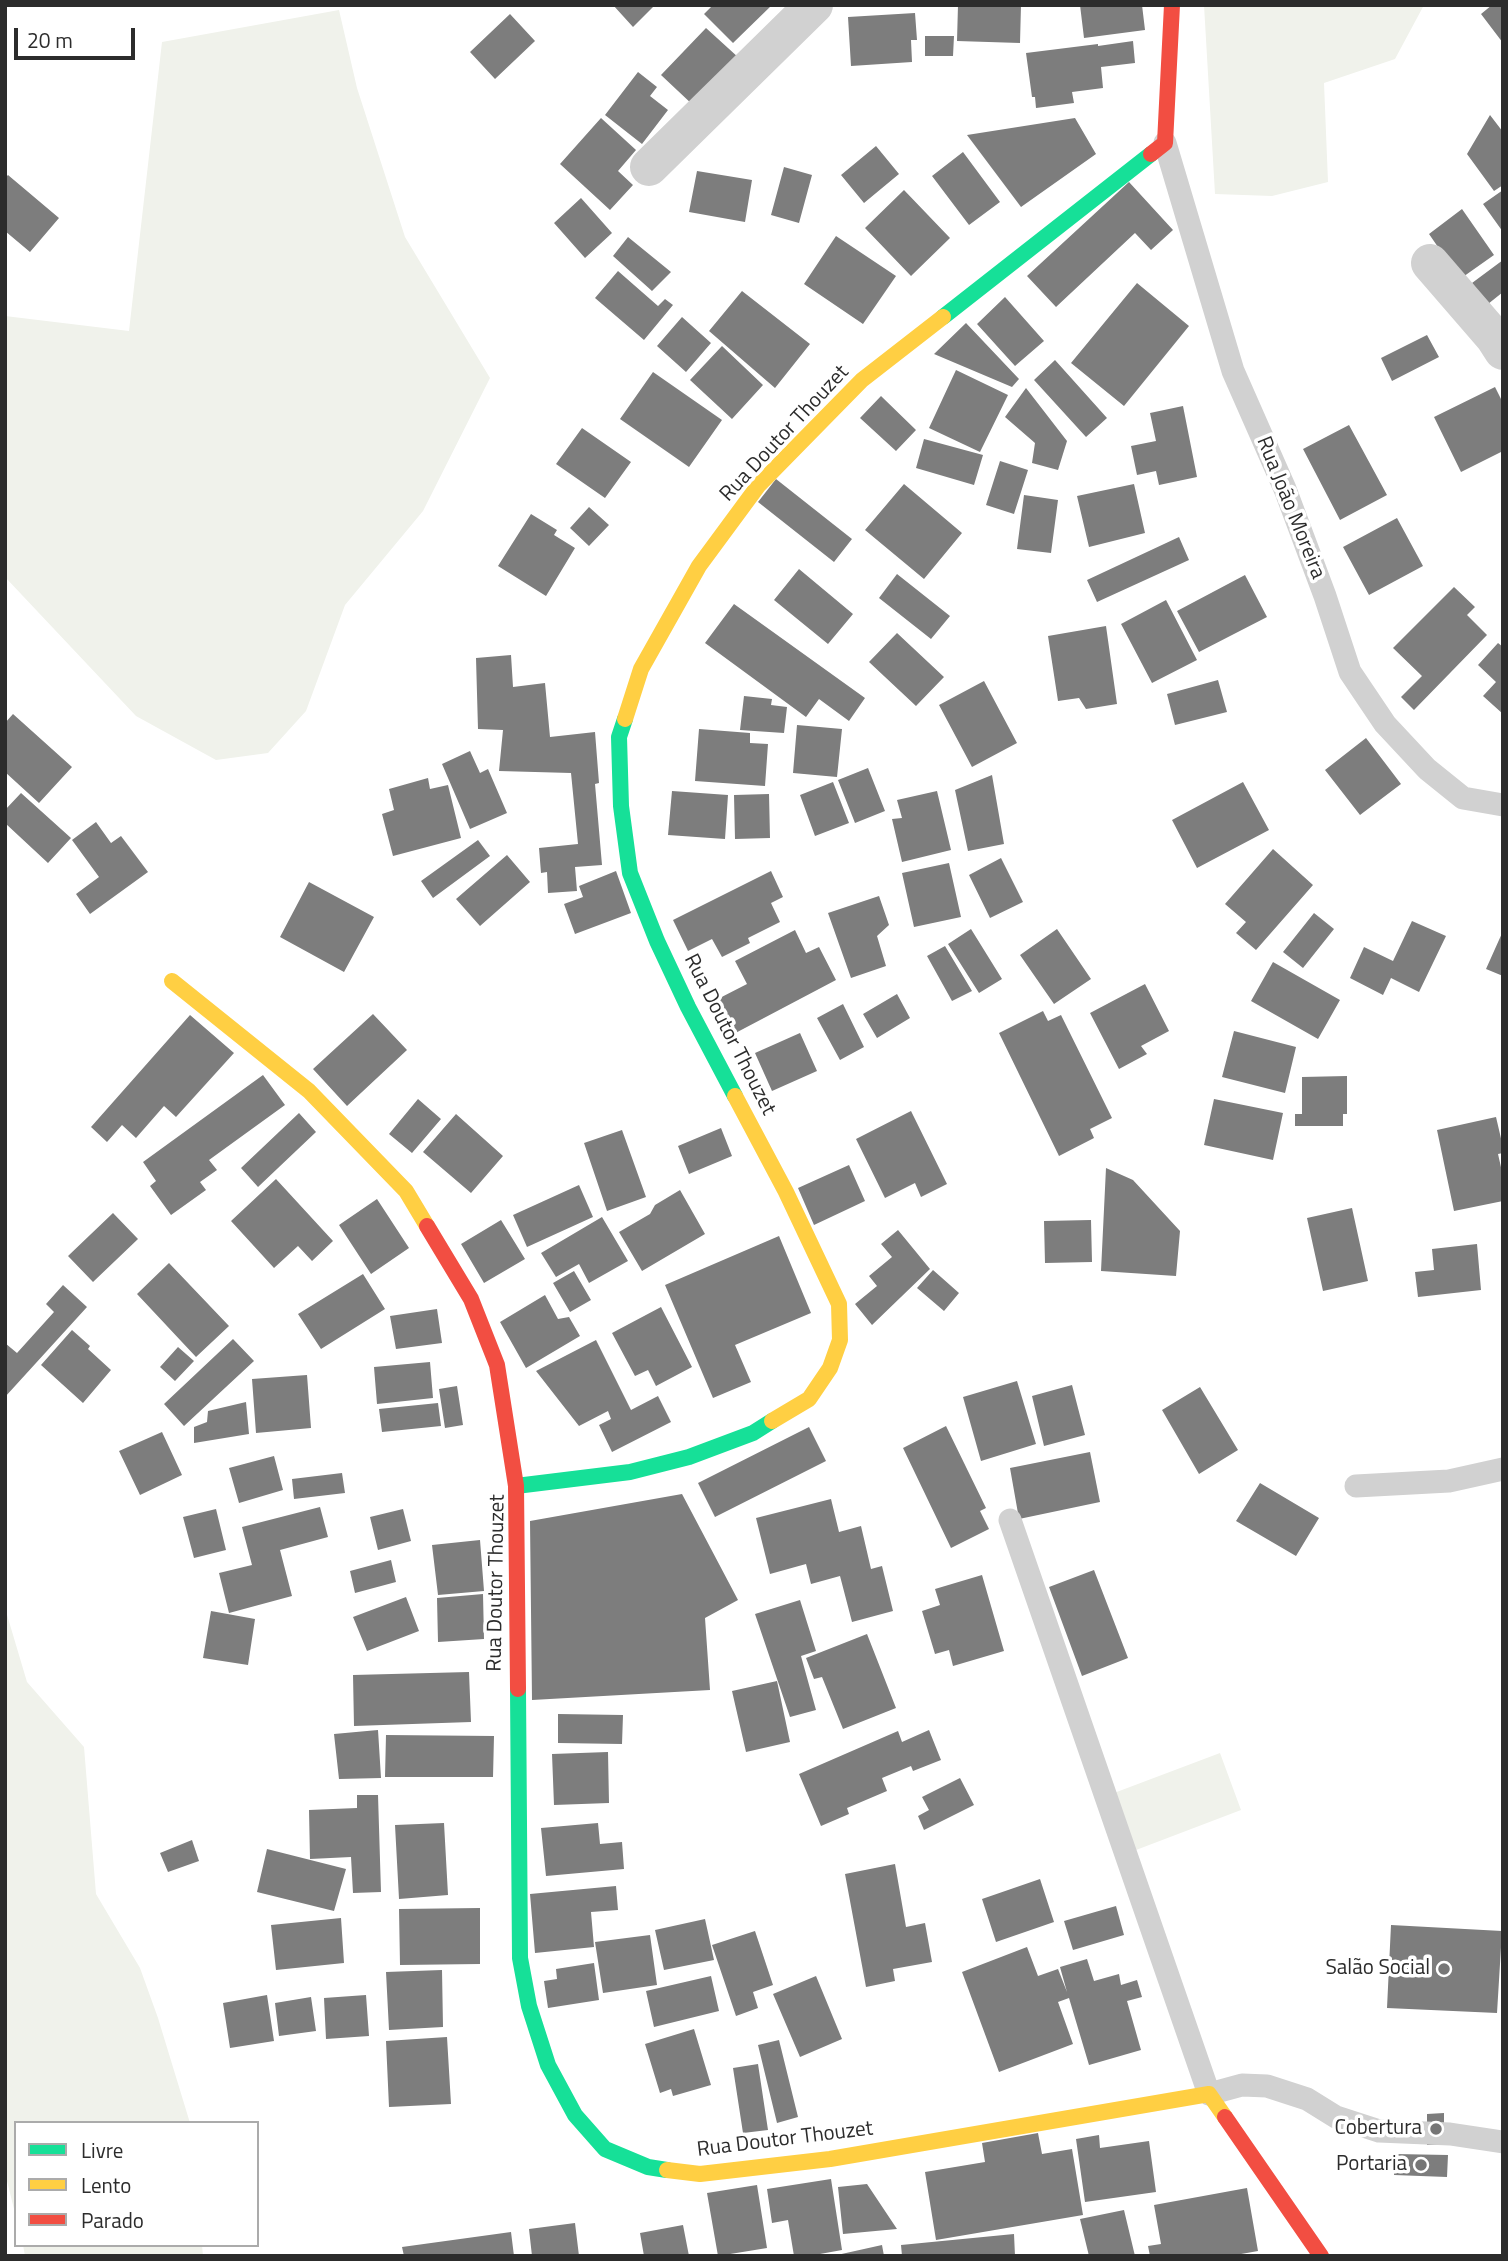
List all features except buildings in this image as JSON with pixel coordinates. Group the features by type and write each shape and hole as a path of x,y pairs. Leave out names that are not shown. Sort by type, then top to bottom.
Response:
{"street":[{"path":"649,167 814,5"},
{"path":"1165,143 1172,5"},
{"name":"Rua Doutor Thouzet","path":"1165,143 862,380 758,486 699,566 640,669 619,737 621,806 630,873 657,941 688,1007 786,1192 839,1304 840,1340 830,1368 809,1399 753,1433 689,1457 630,1472 516,1486 520,1958 529,2006 548,2065 575,2115 605,2149 648,2167 700,2174 830,2159 1209,2094"},
{"path":"1430,263 1503,351"},
{"path":"172,981 309,1091 406,1191 471,1299 496,1365 516,1486"},
{"path":"1209,2094 1321,2256"}],"lane":[{"name":"Rua João Moreira","path":"1165,143 1233,371 1285,489 1350,672 1385,724 1427,769 1463,798 1503,805"},
{"path":"1356,1486 1449,1480 1503,1469"},
{"path":"1010,1520 1209,2094 1242,2085 1267,2086 1307,2099 1336,2117 1379,2131 1450,2134 1503,2142"}],"shaded area":[{"path":"1204,5 1424,5 1395,59 1324,83 1328,182 1272,196 1215,194"},
{"path":"339,10 357,88 405,237 490,378 423,511 345,605 306,711 268,753 216,760 136,716 5,577 5,316 129,331 162,42"},
{"path":"5,1608 27,1682 84,1747 96,1894 140,1968 189,2121 14,2121 14,2209 5,2173"},
{"path":"1220,1753 1241,1810 1136,1850 1114,1793"},
{"path":"23,2247 202,2247 203,2256 25,2256"}],"traffic: fast":[{"path":"943,317 1151,154"},
{"path":"625,719 619,737 621,806 630,873 657,941 688,1007 735,1096"},
{"path":"516,1486 630,1472 689,1457 753,1433 772,1421"},
{"path":"518,1689 520,1958 529,2006 548,2065 575,2115 605,2149 648,2167 667,2170"}],"traffic: slow":[{"path":"625,719 641,669 699,566 758,486 862,380 943,317"},
{"path":"172,981 309,1091 406,1191 427,1226"},
{"path":"735,1096 786,1192 839,1304 840,1340 830,1368 809,1399 772,1421"},
{"path":"667,2170 700,2174 830,2159 1209,2094 1225,2117"}],"traffic: jam":[{"path":"1151,154 1165,143 1172,5"},
{"path":"427,1226 471,1299 497,1365 516,1486 518,1689"},
{"path":"1225,2117 1321,2256"}],"place":[{"name":"Salão Social","path":"1444,1969"},
{"name":"Cobertura","path":"1436,2129"},
{"name":"Portaria","path":"1421,2165"}]}
